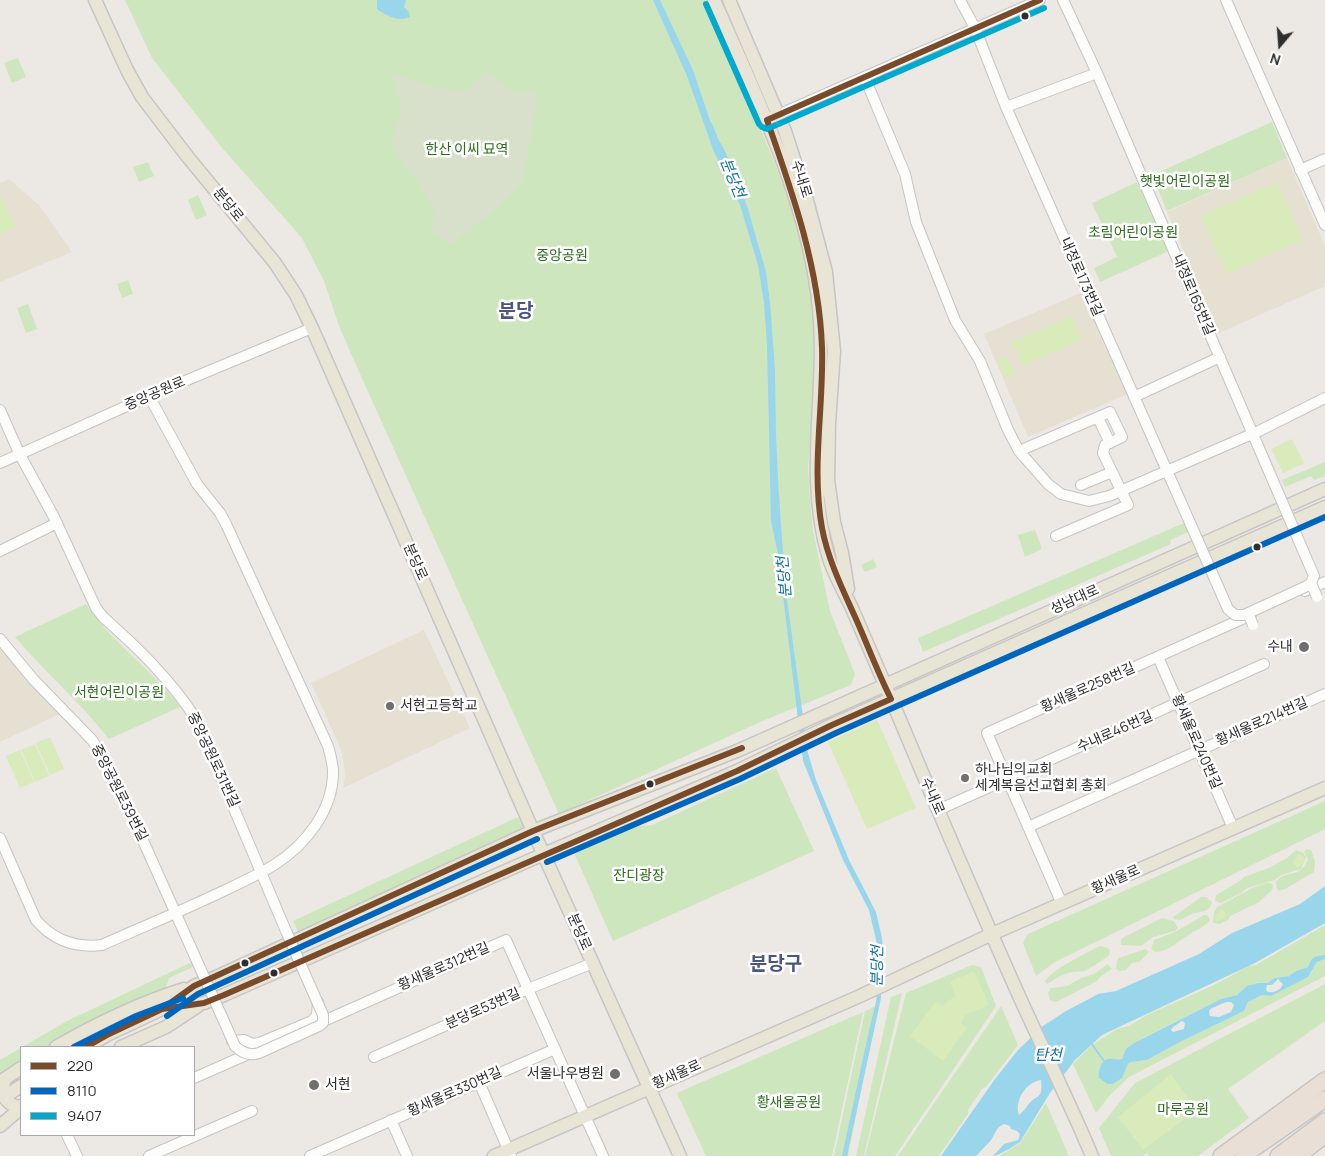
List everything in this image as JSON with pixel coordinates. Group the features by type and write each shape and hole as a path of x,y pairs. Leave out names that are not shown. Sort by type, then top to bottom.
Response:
{"highway":[{"path":"1221,1156 1325,1080"},
{"path":"1243,1156 1325,1099"},
{"path":"1260,1156 1325,1109"},
{"path":"1278,1156 1325,1121"},
{"path":"1298,1156 1325,1135"}],"main road":[{"name":"분당로","path":"96,0 127,70 142,97 187,156 275,262 296,295 533,831 680,1156"},
{"name":"수내로","path":"714,0 767,120 794,194 815,273 822,347 816,466 818,508 829,559 1014,986 1090,1153"},
{"name":"수내로","path":"729,0 779,114 811,213 826,272 834,351 829,424 828,480 834,522 842,553 851,607"},
{"name":"성남대로","path":"533,831 737,750 1325,490"},
{"name":"성남대로","path":"544,854 737,771 832,725 1325,507"},
{"name":"황새울로","path":"494,1156 510,1153 586,1115 860,996 992,934 1325,788"},
{"path":"58,1046 154,998 216,978 533,831"},
{"path":"123,1046 166,1027 204,1003 544,854"},
{"path":"88,1046 162,1009 194,986"},
{"path":"162,1009 204,1003"},
{"path":"19,1109 7,1102 2,1092 3,1080 20,1069"},
{"path":"0,1118 19,1109"},
{"path":"0,1126 19,1109"}],"street":[{"name":"내정로173번길","path":"960,0 975,28 1006,107 1228,609 1231,613 1239,616 1248,613"},
{"path":"767,120 1040,0"},
{"name":"내정로165번길","path":"1063,0 1097,73 1254,434 1314,576 1311,583 1317,597"},
{"path":"1226,0 1325,225"},
{"path":"1006,107 1097,73"},
{"path":"865,78 905,174 916,222 955,320 980,361 1008,430 1019,451 1054,491 1089,501 1109,496 1254,434 1325,398"},
{"path":"1300,170 1325,159"},
{"name":"중앙공원로","path":"0,463 149,396 312,328"},
{"path":"1134,397 1220,357"},
{"path":"0,838 36,920 48,933 60,940 82,945 102,945 175,914 262,872 295,849 315,825 326,806 333,779 332,762 328,746 226,524 220,513 197,484 149,396"},
{"name":"중앙공원로31번길","path":"0,410 20,455 57,523 96,608 165,677 196,719 324,1017 323,1023 319,1026 256,1054 248,1054 239,1050 232,1041"},
{"path":"1019,451 1110,412 1126,436 1106,445 1103,453 1128,505 1056,536"},
{"path":"1098,418 1110,443"},
{"path":"1081,485 1112,472"},
{"path":"0,551 57,523"},
{"name":"황새울로258번길","path":"1062,904 987,733 1325,582"},
{"path":"1253,625 1248,613 1311,583"},
{"name":"중앙공원로39번길","path":"0,639 28,674 92,740 104,758 136,825 232,1041"},
{"name":"황새울로240번길","path":"1158,657 1233,828"},
{"name":"수내로46번길","path":"938,810 1264,664"},
{"name":"황새울로214번길","path":"1200,750 1325,694"},
{"path":"1028,827 1200,750"},
{"name":"황새울로312번길","path":"195,1078 506,940 604,1156"},
{"name":"분당로53번길","path":"374,1058 528,989 593,963"},
{"name":"황새울로330번길","path":"407,1156 391,1120 555,1049"},
{"path":"479,1082 510,1153"},
{"path":"195,1136 252,1111"},
{"path":"310,1156 391,1120"},
{"path":"68,1136 77,1156"},
{"path":"149,1156 195,1136"}],"shaded area":[{"path":"1287,158 1325,246 1325,286 1219,333 1167,212"},
{"path":"9,179 39,205 72,252 0,282 0,183"},
{"path":"1083,292 1128,394 1028,437 984,334"},
{"name":"서현고등학교","path":"424,630 470,728 343,788 345,777 344,763 340,747 311,683"},
{"path":"0,645 64,712 0,742"}],"green space":[{"name":"중앙공원","path":"125,0 705,0 732,58 781,179 795,217 801,241 817,349 808,465 813,531 830,611 855,674 851,685 760,722 559,814 360,374 339,326 324,281 302,238 223,149 152,58"},
{"path":"18,58 26,77 12,83 4,63"},
{"name":"한산 이씨 묘역","path":"485,71 517,94 536,89 537,102 522,183 491,213 451,244 431,231 435,208 391,145 402,112 393,74 437,88 467,91"},
{"name":"햇빛어린이공원","path":"1272,122 1287,158 1167,211 1152,175"},
{"path":"148,162 154,176 139,182 133,167"},
{"name":"초림어린이공원","path":"1137,182 1169,251 1100,282 1094,268 1117,257 1092,203"},
{"path":"1277,182 1303,240 1227,274 1200,216"},
{"path":"0,194 16,227 0,234"},
{"path":"198,195 207,215 196,220 188,200"},
{"path":"128,280 133,294 122,298 117,284"},
{"path":"28,304 37,329 26,333 17,308"},
{"path":"1072,316 1082,340 1023,366 1012,342"},
{"path":"1007,357 1015,375 1005,378 998,360"},
{"path":"1292,439 1304,463 1283,473 1271,449"},
{"path":"1325,462 1325,476 1314,480 1311,476 1285,487 1282,480"},
{"path":"1184,523 1188,532 1170,540 1171,544 923,652 918,638"},
{"path":"1035,530 1042,549 1025,557 1018,535"},
{"path":"873,559 877,567 865,572 861,565"},
{"name":"서현어린이공원","path":"86,604 107,631 157,680 180,707 109,739 15,637"},
{"path":"877,720 916,808 867,829 828,742"},
{"path":"50,737 64,769 50,775 36,743"},
{"path":"35,744 49,776 35,782 21,750"},
{"path":"20,750 34,782 20,788 6,756"},
{"name":"잔디광장","path":"776,768 814,851 613,941 575,855 577,851 631,827 652,825"},
{"path":"1325,801 1325,829 1055,962 1036,976 1023,943 1028,934"},
{"path":"518,817 523,826 518,834 300,935 293,921"},
{"path":"1306,849 1311,850 1315,861 1314,872 1279,891 1276,882 1280,878 1297,872 1305,866 1308,859 1304,852"},
{"path":"1296,850 1303,853 1306,857 1301,869 1281,875 1275,880 1247,888 1221,903 1215,901 1216,895 1244,877 1269,868 1287,858"},
{"path":"1299,853 1305,858 1301,866 1297,868 1293,863"},
{"path":"1266,883 1273,885 1272,890 1259,902 1230,916 1229,919 1220,924 1213,923 1214,912 1217,907 1252,888"},
{"path":"1201,897 1206,897 1212,902 1207,910 1180,920 1174,919 1173,917"},
{"path":"1221,909 1225,911 1225,918 1216,922 1217,914"},
{"path":"1207,915 1210,920 1202,927 1160,952 1155,952 1151,949 1154,940 1175,932"},
{"path":"1162,918 1174,921 1178,928 1175,931 1153,937 1141,946 1121,945 1121,940 1124,937"},
{"path":"1325,925 1325,955 1314,958 1308,967 1267,983 1253,984 1237,995 1221,999 1141,1039 1125,1053 1122,1059 1107,1059 1099,1078 1107,1084 1124,1073 1131,1062 1147,1060 1244,1011 1248,1002 1262,995 1271,996 1311,973 1317,962 1325,959 1325,976 1129,1077 1110,1095 1096,1113 1073,1064 1092,1045 1117,1029 1129,1026 1147,1015 1214,985 1249,966 1256,965"},
{"path":"1100,946 1108,948 1110,951 1109,955 1097,964 1085,971 1070,972 1047,984 1045,982 1061,967"},
{"path":"1145,949 1149,952 1139,962 1132,963 1126,970 1119,971 1116,969 1119,958"},
{"path":"192,962 195,966 169,978 166,987 47,1046 24,1046 67,1021"},
{"path":"1108,964 1112,969 1097,981 1058,1001 1050,1000 1048,993 1051,988 1067,986 1081,978 1094,974"},
{"path":"972,965 981,967 996,1006 895,1156 865,1156 906,993"},
{"path":"974,971 989,1005 965,1015 961,1023 967,1028 943,1061 910,1036 936,1001 943,1006 947,1001 956,997 950,982"},
{"name":"마루공원","path":"1325,984 1325,1021 1228,1089 1249,1118 1198,1156 1149,1156 1147,1153 1143,1156 1111,1156 1099,1128 1135,1083"},
{"path":"902,993 864,1156 856,1156 891,997"},
{"path":"878,1005 848,1156 834,1156 865,1011"},
{"path":"1001,1006 1018,1045 986,1087 982,1089 968,1110 968,1114 939,1156 898,1156"},
{"name":"황새울공원","path":"863,1012 832,1156 706,1156 677,1093"},
{"path":"20,1049 20,1063 0,1077 0,1060"},
{"path":"1171,1074 1197,1110 1143,1150 1118,1117"},
{"path":"1046,1103 1069,1156 999,1156 1020,1143"}],"water":[{"path":"377,0 406,0 404,7 409,12 410,17 396,19 388,16 377,9"},
{"path":"653,0 660,0 693,70 714,132 724,149 739,184 766,272 775,370 782,563 808,753 816,780 849,860 876,912 882,938 881,998 847,1156 842,1156 876,1002 879,974 878,948 869,910 843,860 803,761 778,554 771,521 767,345 764,303 758,265 740,205 714,152 687,76"},
{"name":"탄천","path":"1325,886 1325,923 1255,963 1102,1035 1075,1060 1050,1093 1020,1142 993,1156 1004,1144 1018,1140 1020,1134 1004,1124 997,1129 991,1140 976,1156 941,1156 995,1079 1018,1050 1043,1026 1098,994 1116,991 1199,954 1232,933 1300,904","holes":["1041,1080 1039,1096 1031,1101 1019,1115 1018,1104 1022,1093 1031,1084"]},
{"path":"1325,955 1325,959 1317,962 1308,977 1271,996 1262,995 1248,1002 1244,1011 1147,1060 1131,1062 1128,1064 1122,1078 1113,1084 1107,1084 1099,1078 1101,1064 1105,1060 1122,1059 1126,1049 1134,1043 1221,999 1237,995 1247,986 1267,983 1275,978 1289,976 1296,971 1308,967 1314,958","holes":["1278,979 1283,984 1281,988 1268,992 1266,990 1267,985 1272,985","1226,1002 1231,1002 1234,1005 1231,1012 1219,1017 1210,1016 1210,1009","1182,1021 1185,1023 1184,1029 1173,1032 1171,1030"]}],"waterway":[{"name":"분당천","path":"711,124 716,136"},
{"name":"분당천","path":"778,496 784,581"},
{"path":"1091,1043 1104,1061"}],"transit line":[{"name":"220","path":"162,1009 204,1003 224,995 737,771 891,699 836,575 822,528 818,482 822,370 820,318 816,289 803,232 767,120 1040,0"},
{"name":"9407","path":"706,4 759,124 767,129 1044,8"},
{"name":"8110","path":"547,862 740,779 836,733 1325,517"},
{"name":"220","path":"88,1046 162,1009 194,986 533,831 742,748"},
{"name":"8110","path":"167,1016 198,994 537,839"},
{"name":"8110","path":"76,1046 136,1016 183,998"}],"place":[{"name":"수내","path":"1304,647"},
{"name":"서현고등학교","path":"390,706"},
{"name":"하나님의교회 세계복음선교협회 총회","path":"965,778"},
{"name":"서울나우병원","path":"615,1074"},
{"name":"서현","path":"314,1085"}],"district":[{"name":"분당","path":"516,312"},
{"name":"분당구","path":"776,965"}]}
